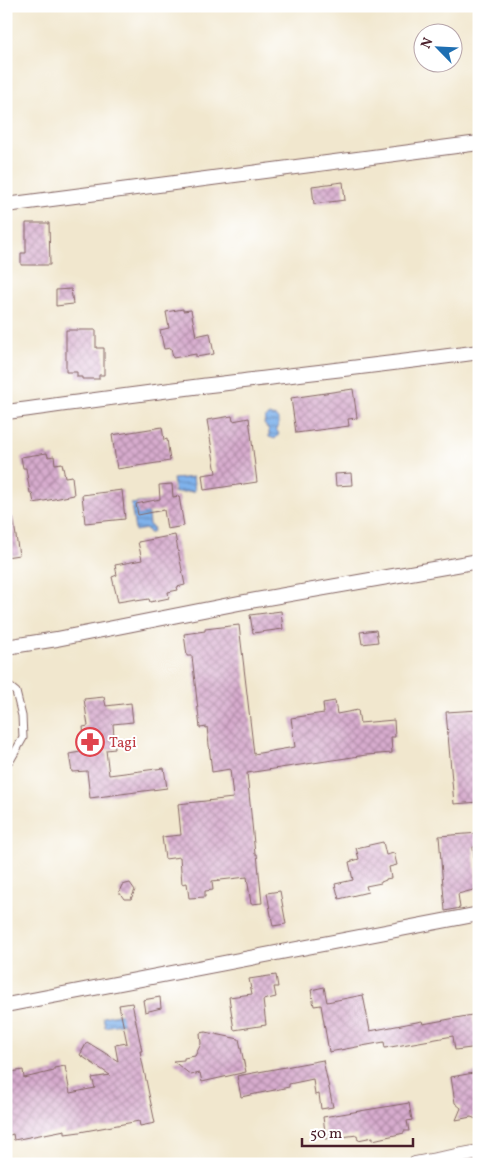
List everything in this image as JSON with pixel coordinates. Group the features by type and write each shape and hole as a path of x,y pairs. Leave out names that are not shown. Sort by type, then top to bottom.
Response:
{"street":[{"path":"6,206 479,143"},
{"path":"6,412 236,381 382,366 479,352"},
{"path":"6,647 57,639 239,603 479,561"},
{"path":"6,1005 479,914"},
{"path":"415,1164 479,1152"}],"lane":[{"path":"6,684 16,692 22,716 23,738 11,759 6,763"}],"water":[{"path":"269,415 276,417 279,422 276,429 279,434 275,439 269,437 269,430 264,424 265,418"},
{"path":"193,477 195,491 175,493 173,479"},
{"path":"147,502 149,525 154,528 152,533 149,533 147,529 135,531 131,504"},
{"path":"127,1012 130,1022 105,1027 103,1017"}],"building":[{"path":"343,182 345,200 314,204 312,186"},
{"path":"26,223 49,223 50,265 21,265 21,253 26,253"},
{"path":"71,289 73,304 56,306 56,290"},
{"path":"183,309 183,311 191,310 196,336 210,333 214,354 196,357 196,354 173,358 171,348 164,349 160,330 169,328 166,312"},
{"path":"66,330 96,330 96,348 104,348 104,375 99,375 99,379 82,379 82,377 77,377 77,372 66,372"},
{"path":"353,389 357,418 348,419 349,426 296,433 291,398"},
{"path":"232,416 233,421 249,418 257,482 204,490 202,475 216,473 207,420"},
{"path":"162,427 164,440 167,439 170,461 117,469 112,435"},
{"path":"47,453 48,457 54,456 55,464 62,463 65,477 72,476 74,495 34,503 32,493 30,493 26,468 23,468 21,457"},
{"path":"351,473 352,485 336,486 335,474"},
{"path":"172,484 173,497 179,496 184,526 167,529 164,510 138,515 136,504 160,499 159,485"},
{"path":"122,490 125,519 85,523 82,495"},
{"path":"13,517 19,555 6,557 6,518"},
{"path":"175,535 185,585 177,587 178,590 168,592 169,598 150,602 149,599 136,601 136,599 118,602 112,577 117,575 115,565 142,560 138,542"},
{"path":"281,611 283,629 253,633 250,615"},
{"path":"239,625 254,754 295,747 291,718 324,713 323,703 335,701 337,714 358,710 360,723 394,720 395,737 391,737 392,753 366,755 247,773 262,903 251,904 247,877 212,881 213,890 205,891 205,897 189,898 187,883 182,884 180,857 165,859 162,837 181,835 178,804 233,798 230,769 212,772 207,727 200,728 192,656 187,656 184,634 205,631 205,629"},
{"path":"376,630 378,642 362,644 360,632"},
{"path":"104,697 106,706 131,703 133,722 113,724 115,749 106,750 109,775 164,768 167,788 90,798 87,771 72,772 69,754 86,751 83,727 88,726 84,699"},
{"path":"479,710 479,802 454,804 446,712"},
{"path":"479,833 479,846 473,847 477,889 458,894 460,908 445,911 439,836"},
{"path":"383,842 386,855 394,853 397,865 389,867 391,878 381,883 366,886 368,892 339,899 335,884 353,880 349,862 359,859 356,848"},
{"path":"130,883 135,890 131,899 124,899 119,892 122,885"},
{"path":"280,891 286,924 273,926 267,893"},
{"path":"276,975 278,987 274,987 276,997 263,1000 266,1025 234,1030 229,997 252,994 249,979"},
{"path":"324,987 327,1002 363,995 370,1031 422,1021 423,1024 472,1015 476,1033 479,1033 479,1047 455,1050 453,1036 385,1048 384,1042 329,1052 321,1005 314,1006 311,990"},
{"path":"160,997 161,1008 145,1012 143,1000"},
{"path":"132,1003 155,1123 140,1126 139,1121 65,1134 65,1130 14,1140 13,1134 6,1136 6,1073 23,1070 24,1078 54,1071 54,1068 65,1066 70,1093 95,1088 92,1078 110,1075 80,1055 87,1042 118,1061 115,1045 127,1043 119,1005"},
{"path":"206,1032 239,1039 246,1072 202,1082 200,1073 191,1075 173,1061 195,1056 201,1044 200,1033"},
{"path":"323,1060 333,1107 321,1109 319,1094 315,1095 313,1079 289,1084 289,1087 241,1097 237,1076"},
{"path":"479,1072 479,1120 471,1117 456,1120 461,1108 455,1103 451,1077"},
{"path":"409,1103 412,1120 407,1121 409,1131 373,1140 373,1137 358,1140 357,1135 326,1139 323,1117"}],"place":[{"name":"Tagi","path":"90,742"}]}
